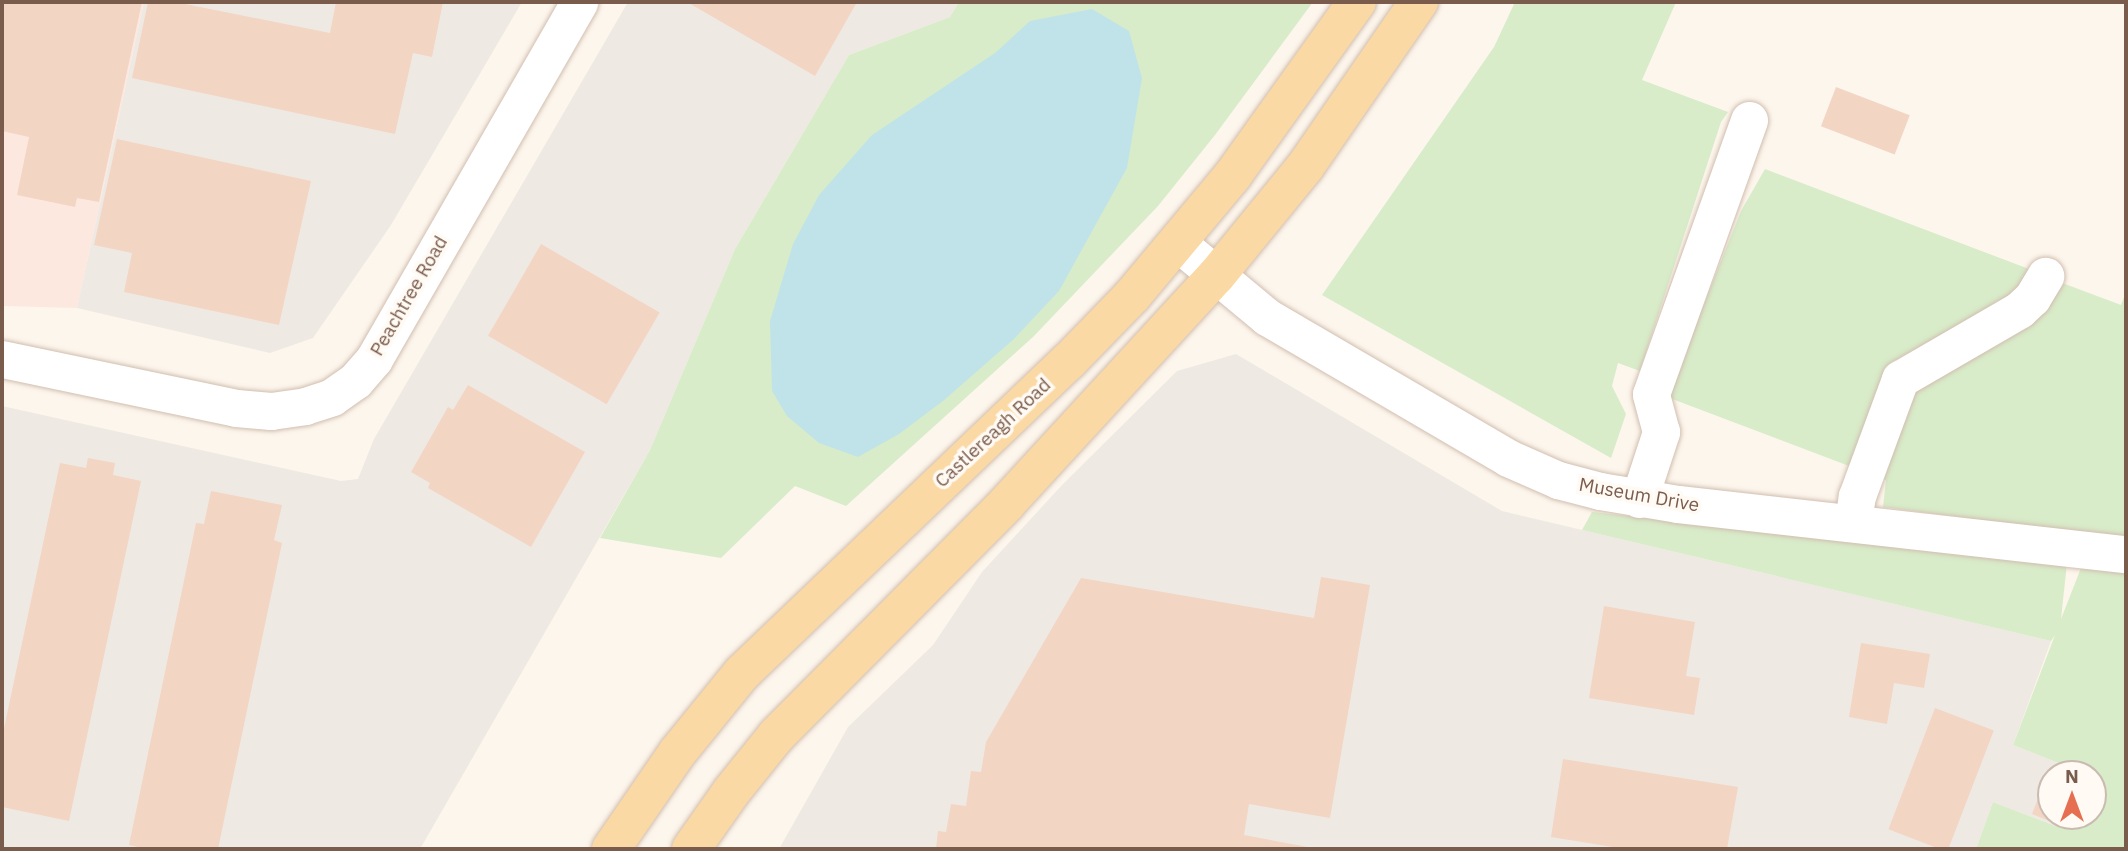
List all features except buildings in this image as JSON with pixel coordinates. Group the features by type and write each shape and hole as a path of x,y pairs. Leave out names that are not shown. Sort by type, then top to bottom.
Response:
{"main road":[{"name":"Castlereagh Road","path":"611,849 685,742 741,673 1069,361 1178,243 1282,109 1357,2"},
{"path":"691,849 731,792 776,736 1006,504 1216,276 1305,167 1419,2"}],"street":[{"name":"Peachtree Road","path":"2,359 236,408 271,411 305,406 332,397 355,381 374,359 579,2"},
{"path":"1639,499 1661,432 1651,394 1749,120"},
{"name":"Museum Drive","path":"1178,243 1267,317 1508,458 1558,480 1639,499 2126,554"},
{"path":"1853,523 1857,496 1900,379 2019,310 2032,298 2045,276"}],"shaded area":[{"path":"2,2 144,2 77,308 2,306"},
{"path":"144,2 522,2 391,225 313,338 270,353 77,308"},
{"path":"628,2 959,2 950,17 849,55 735,249 650,450 420,849 2,849 2,406 341,481 358,479 374,439"},
{"path":"1236,354 1502,511 2051,641 2013,745 2051,760 2037,760 2037,819 1993,802 1976,849 779,849 848,727 933,645 982,572 1062,485 1177,371"}],"green space":[{"path":"959,2 1313,2 1215,135 1158,206 1033,337 846,506 795,486 721,558 600,538 650,450 735,249 849,55 950,17"},
{"path":"1515,2 1676,2 1642,80 1728,112 1721,122 1640,371 1618,363 1612,386 1626,414 1611,458 1322,295 1494,47"},
{"path":"1765,169 2029,269 2015,294 1892,362 1849,466 1667,397 1741,211"},
{"path":"2057,281 2121,305 2126,292 2126,539 1883,507 1886,480 1879,480 1913,387"},
{"path":"1592,512 2067,563 2061,619 2083,563 2126,567 2126,849 1976,849 1993,802 2037,819 2037,830 2107,830 2107,760 2051,760 2013,745 2055,635 2051,641 1582,530"}],"water":[{"path":"1092,9 1129,31 1142,78 1127,168 1059,291 1014,339 943,401 899,434 858,457 819,443 787,416 772,391 770,321 793,244 819,195 872,135 995,53 1030,21"}]}
